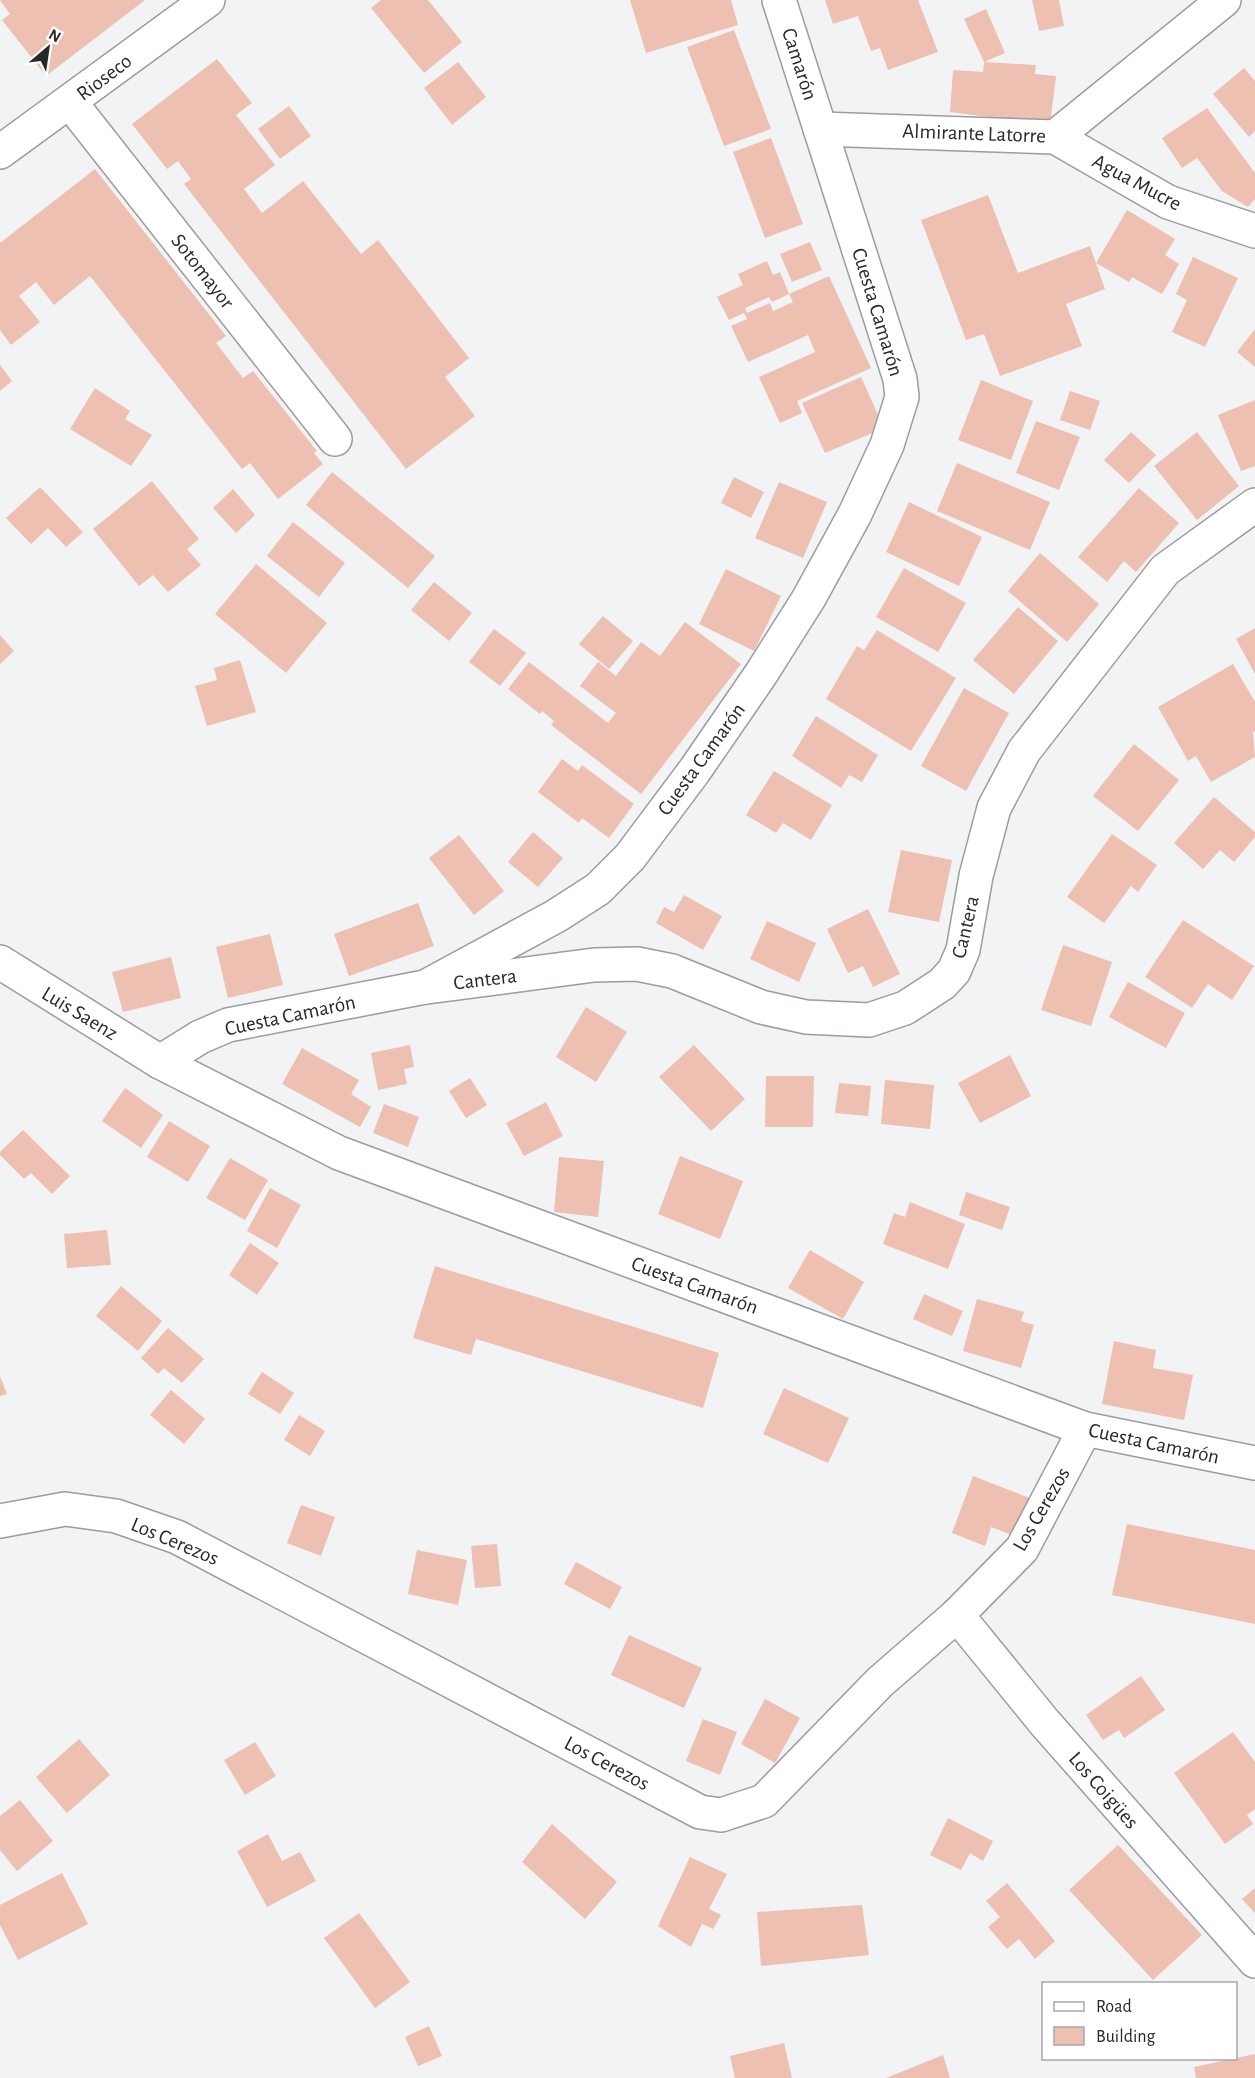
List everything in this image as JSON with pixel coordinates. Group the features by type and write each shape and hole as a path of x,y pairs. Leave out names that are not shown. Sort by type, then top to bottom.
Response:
{"street":[{"name":"Rioseco","path":"0,152 207,0"},
{"name":"Camarón","path":"779,0 820,129"},
{"name":"Almirante Latorre","path":"820,129 1055,137 1224,0"},
{"name":"Sotomayor","path":"70,102 335,439"},
{"name":"Cuesta Camarón","path":"160,1062 200,1037 228,1025 425,987 564,911 598,889 630,857 695,770 761,674 809,598 855,514 886,445 902,396 900,379 820,129"},
{"name":"Agua Mucre","path":"1055,137 1168,202 1255,231"},
{"path":"1168,202 1255,250"},
{"name":"Cantera","path":"425,987 594,965 637,964 672,970 761,1007 806,1017 869,1020 905,1008 942,984 954,971 963,950 980,853 994,808 1024,751 1165,570 1255,505"},
{"name":"Luis Saenz","path":"0,962 160,1062"},
{"name":"Cuesta Camarón","path":"160,1062 339,1153 1085,1429 1255,1463"},
{"name":"Los Cerezos","path":"0,1521 65,1509 116,1516 177,1537 700,1812 721,1815 764,1801 880,1682 957,1615 1022,1549 1085,1429"},
{"name":"Los Coigües","path":"957,1615 1045,1723 1255,1961"}],"building":[{"path":"0,0 145,0 46,76 2,20 10,14"},
{"path":"381,0 428,0 462,42 424,73 371,8"},
{"path":"630,0 731,0 738,25 646,53"},
{"path":"825,0 918,0 938,52 888,70 880,48 871,51 858,16 833,24"},
{"path":"1032,0 1059,0 1064,26 1039,31"},
{"path":"986,9 1005,53 984,62 964,19"},
{"path":"734,30 771,129 724,146 687,47"},
{"path":"217,59 252,103 236,115 275,165 244,189 262,213 303,181 361,254 378,240 469,358 445,377 475,416 406,469 184,184 191,179 178,161 167,169 132,124"},
{"path":"458,62 486,97 452,125 424,88"},
{"path":"984,62 1036,65 1035,74 1056,76 1050,125 950,112 953,70 983,72"},
{"path":"1244,68 1255,81 1255,131 1249,137 1213,94"},
{"path":"289,106 311,136 280,159 258,129"},
{"path":"1207,108 1255,173 1255,199 1248,207 1222,191 1197,158 1182,168 1162,138"},
{"path":"771,138 803,224 765,238 733,152"},
{"path":"95,169 226,336 216,343 243,378 253,371 317,451 314,453 323,464 278,499 250,463 242,469 90,276 54,305 36,282 19,296 40,322 11,345 0,330 0,243"},
{"path":"988,195 1018,273 1090,246 1105,289 1066,304 1082,346 1000,376 984,334 966,340 921,220"},
{"path":"1127,210 1175,239 1165,255 1179,264 1162,294 1132,277 1129,282 1096,263"},
{"path":"810,242 822,270 792,282 780,254"},
{"path":"1193,257 1238,278 1205,347 1172,332 1187,300 1176,294"},
{"path":"767,261 773,275 780,272 789,294 829,276 871,368 797,401 802,413 780,423 759,377 815,352 808,335 748,362 731,326 747,319 744,313 729,320 717,297 743,285 738,274","holes":["789,294 793,302 773,311 770,303 747,313 745,308 769,297 772,302"]},
{"path":"1255,329 1255,367 1237,352"},
{"path":"0,365 12,381 0,391"},
{"path":"861,377 884,428 825,453 802,403"},
{"path":"981,380 1033,401 1011,460 958,440"},
{"path":"95,388 130,411 125,419 152,435 131,466 70,429"},
{"path":"1070,391 1100,401 1090,430 1060,420"},
{"path":"1255,400 1255,466 1241,471 1218,415"},
{"path":"1036,421 1080,437 1059,490 1016,473"},
{"path":"1131,432 1156,455 1129,483 1104,460"},
{"path":"1197,432 1239,486 1197,520 1154,466"},
{"path":"957,463 1050,502 1030,550 937,511"},
{"path":"332,472 435,556 408,588 306,505"},
{"path":"734,477 764,492 751,518 721,503"},
{"path":"152,481 199,539 187,549 201,565 168,592 153,575 139,586 93,529"},
{"path":"779,482 827,502 803,558 755,538"},
{"path":"40,487 83,532 66,547 48,528 31,544 6,518"},
{"path":"1139,488 1179,523 1136,572 1124,561 1107,582 1078,557"},
{"path":"233,489 255,515 236,533 213,508"},
{"path":"909,502 982,537 959,586 886,552"},
{"path":"293,522 345,563 319,597 267,556"},
{"path":"1040,553 1099,604 1067,642 1008,591"},
{"path":"256,564 327,623 286,673 215,614"},
{"path":"904,568 966,603 938,652 876,617"},
{"path":"726,569 781,596 754,651 699,624"},
{"path":"434,582 472,613 449,641 411,610"},
{"path":"1018,607 1058,641 1014,694 973,660"},
{"path":"603,616 633,641 609,669 579,644"},
{"path":"685,622 741,664 641,794 551,725 554,721 542,711 540,714 508,689 529,662 608,723 616,713 580,686 598,662 616,676 641,642 660,656"},
{"path":"1255,628 1255,674 1236,639"},
{"path":"494,629 526,653 500,686 469,662"},
{"path":"877,630 956,678 911,751 826,699 857,646 864,650"},
{"path":"0,635 14,651 0,664"},
{"path":"240,660 256,712 207,726 195,686 217,680 214,668"},
{"path":"1233,664 1255,702 1255,731 1253,732 1255,757 1211,782 1196,756 1188,761 1158,707"},
{"path":"964,688 1009,713 966,791 921,766"},
{"path":"816,716 878,755 862,782 849,775 841,788 792,756"},
{"path":"1134,744 1179,780 1138,831 1093,796"},
{"path":"562,759 578,771 582,765 634,804 609,838 582,818 579,823 538,792"},
{"path":"774,771 832,805 811,840 783,823 776,833 746,815"},
{"path":"1214,797 1255,832 1255,837 1234,862 1220,850 1203,869 1174,843"},
{"path":"533,832 563,858 538,887 508,862"},
{"path":"1112,834 1157,865 1138,892 1131,886 1104,923 1067,897"},
{"path":"459,835 504,891 474,915 429,858"},
{"path":"901,850 952,860 939,922 888,912"},
{"path":"684,895 722,916 703,950 656,923 664,907 674,912"},
{"path":"418,903 434,946 349,976 334,934"},
{"path":"868,909 900,974 873,987 863,966 848,973 827,929"},
{"path":"1183,920 1254,966 1232,1000 1208,984 1192,1008 1145,977"},
{"path":"767,921 816,943 799,982 750,959"},
{"path":"270,934 283,985 228,998 216,947"},
{"path":"1063,945 1112,962 1091,1026 1041,1010"},
{"path":"171,957 181,998 123,1012 112,972"},
{"path":"1128,982 1185,1013 1166,1048 1109,1017"},
{"path":"586,1007 627,1032 596,1082 556,1057"},
{"path":"410,1045 414,1067 404,1069 407,1084 378,1090 371,1053"},
{"path":"694,1045 745,1099 711,1131 659,1077"},
{"path":"302,1048 359,1080 351,1094 371,1107 360,1127 282,1084"},
{"path":"1010,1055 1031,1096 980,1123 958,1083"},
{"path":"766,1076 814,1076 813,1127 765,1127"},
{"path":"470,1078 487,1105 466,1118 449,1091"},
{"path":"885,1080 934,1085 930,1129 881,1124"},
{"path":"839,1083 871,1086 868,1116 835,1113"},
{"path":"125,1088 163,1115 141,1148 102,1121"},
{"path":"546,1102 563,1136 524,1156 506,1123"},
{"path":"384,1104 419,1117 408,1147 373,1133"},
{"path":"169,1121 210,1146 188,1182 147,1157"},
{"path":"23,1130 70,1176 52,1194 31,1173 24,1179 0,1155 0,1152"},
{"path":"680,1156 743,1181 720,1239 658,1214"},
{"path":"559,1157 604,1161 598,1217 554,1212"},
{"path":"230,1158 268,1180 245,1220 206,1198"},
{"path":"270,1188 301,1205 277,1248 247,1231"},
{"path":"966,1192 1010,1207 1002,1230 959,1215"},
{"path":"910,1202 965,1224 948,1269 883,1244 894,1213 905,1217"},
{"path":"107,1230 111,1265 67,1268 64,1234"},
{"path":"250,1243 279,1263 257,1295 229,1275"},
{"path":"810,1250 864,1282 843,1319 788,1288"},
{"path":"435,1266 719,1353 703,1408 476,1339 471,1355 413,1338"},
{"path":"121,1286 162,1321 138,1351 96,1316"},
{"path":"924,1294 963,1311 952,1336 913,1319"},
{"path":"977,1299 1024,1312 1021,1321 1034,1325 1021,1368 963,1351"},
{"path":"168,1328 204,1359 182,1383 164,1368 158,1374 141,1358"},
{"path":"1114,1341 1156,1350 1153,1368 1193,1375 1184,1420 1102,1404"},
{"path":"262,1372 294,1393 280,1414 248,1394"},
{"path":"0,1376 7,1394 0,1396"},
{"path":"784,1388 849,1418 828,1463 763,1434"},
{"path":"171,1390 205,1419 184,1444 150,1415"},
{"path":"299,1415 325,1431 310,1456 284,1440"},
{"path":"973,1476 1032,1499 1018,1537 991,1527 985,1546 952,1533"},
{"path":"301,1505 335,1517 321,1556 287,1543"},
{"path":"1127,1524 1255,1550 1255,1624 1112,1595"},
{"path":"497,1544 501,1586 475,1588 471,1546"},
{"path":"417,1550 467,1560 458,1605 408,1594"},
{"path":"576,1562 622,1587 610,1609 564,1584"},
{"path":"629,1635 702,1668 684,1708 611,1675"},
{"path":"1141,1676 1165,1710 1124,1738 1119,1730 1103,1740 1086,1715"},
{"path":"765,1699 800,1718 775,1763 741,1744"},
{"path":"703,1719 737,1732 720,1775 686,1761"},
{"path":"1233,1732 1255,1762 1255,1809 1247,1815 1253,1824 1225,1844 1174,1773"},
{"path":"79,1739 110,1775 67,1813 36,1777"},
{"path":"255,1742 276,1776 245,1795 224,1760"},
{"path":"20,1800 53,1841 17,1871 0,1850 0,1816"},
{"path":"948,1818 993,1841 983,1861 970,1853 961,1870 930,1855"},
{"path":"552,1824 617,1882 585,1919 522,1862"},
{"path":"268,1834 282,1861 300,1852 316,1881 267,1907 237,1851"},
{"path":"1118,1845 1202,1935 1153,1980 1069,1890"},
{"path":"690,1857 727,1874 709,1909 721,1915 713,1929 702,1924 691,1947 658,1926"},
{"path":"62,1873 88,1924 18,1960 0,1925 0,1905"},
{"path":"1007,1883 1055,1941 1035,1959 1019,1939 1007,1949 988,1927 1000,1917 986,1901"},
{"path":"1255,1888 1255,1913 1242,1899"},
{"path":"862,1905 869,1955 761,1966 757,1912"},
{"path":"359,1913 410,1982 375,2008 324,1938"},
{"path":"429,2026 442,2056 418,2066 405,2037"},
{"path":"784,2043 792,2078 735,2078 730,2056"},
{"path":"1255,2054 1255,2078 1196,2078 1194,2067 1237,2060 1237,2058"},
{"path":"943,2055 950,2078 886,2078"}]}
